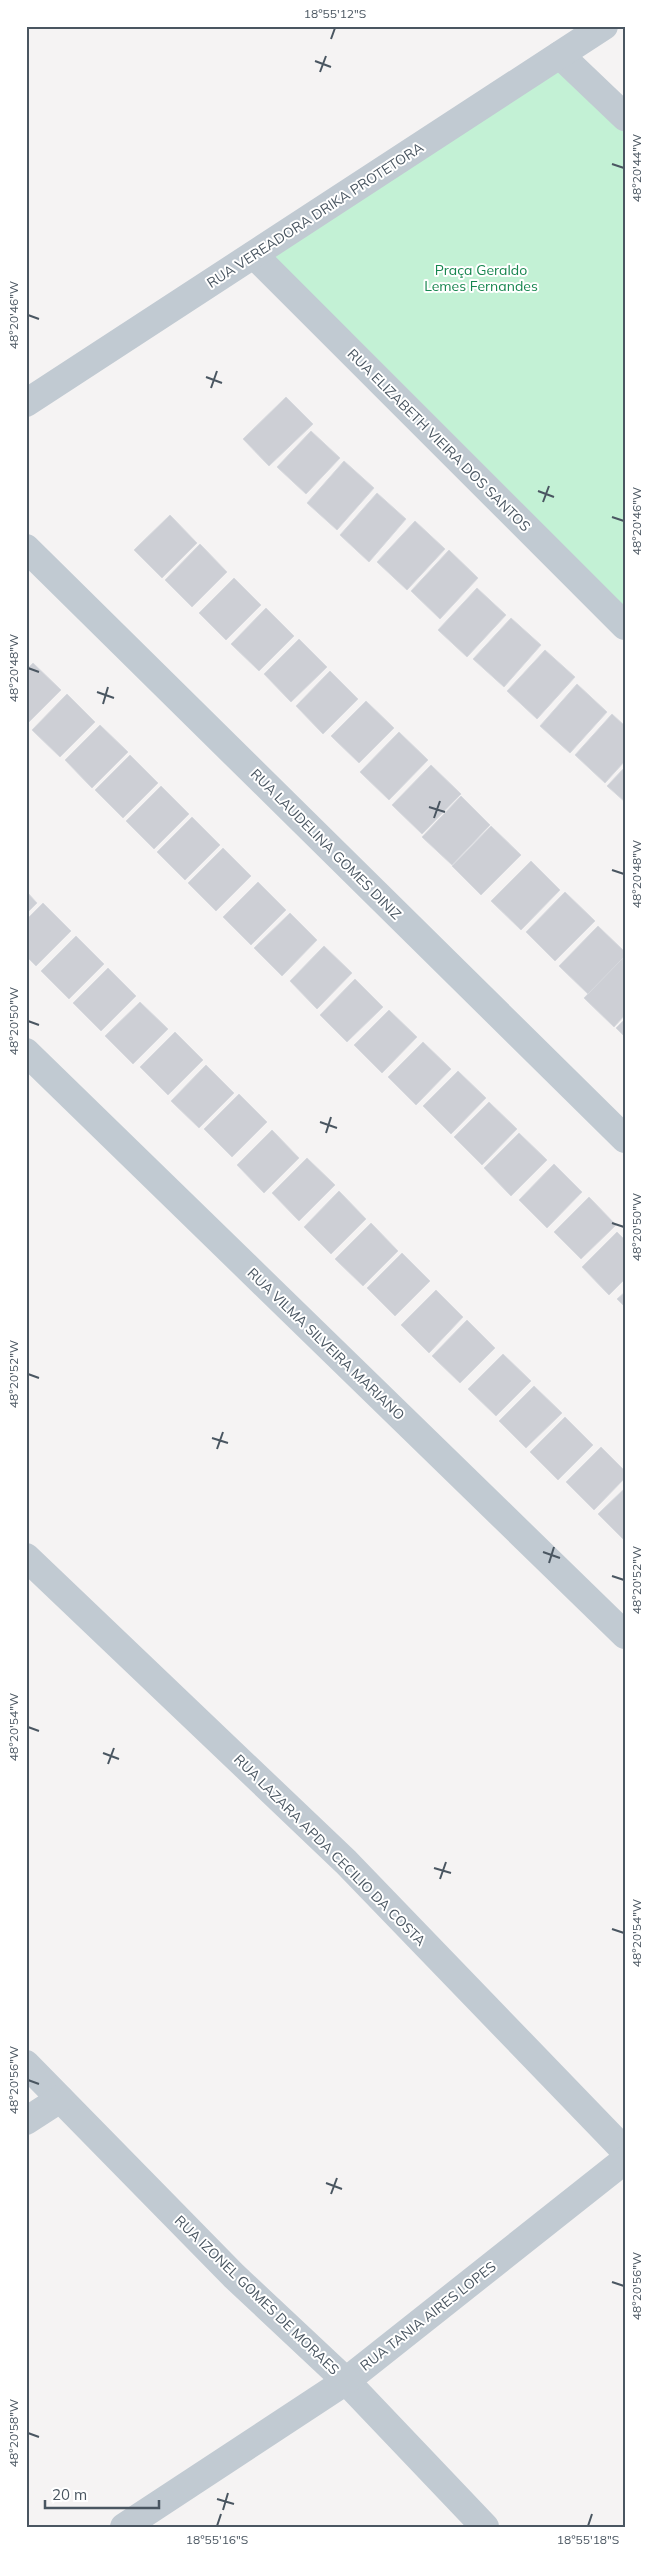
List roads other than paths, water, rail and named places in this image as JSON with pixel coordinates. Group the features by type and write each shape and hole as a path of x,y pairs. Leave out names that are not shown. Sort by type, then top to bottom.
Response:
{"street":[{"name":"RUA VEREADORA DRIKA PROTETORA","path":"26,403 604,26"},
{"path":"560,55 625,117"},
{"name":"RUA ELIZABETH VIEIRA DOS SANTOS","path":"254,255 625,626"},
{"name":"RUA LAUDELINA GOMES DINIZ","path":"26,548 625,1139"},
{"name":"RUA VILMA SILVEIRA MARIANO","path":"26,1052 625,1636"},
{"name":"RUA LAZARA APDA CECILIO DA COSTA","path":"26,1557 346,1862 625,2151"},
{"name":"RUA IZONEL GOMES DE MORAES","path":"26,2064 234,2276 346,2381 485,2527"},
{"path":"26,2121 60,2099"},
{"name":"RUA TANIA AIRES LOPES","path":"124,2527 346,2381 625,2160"}],"park label":[{"name":"Praça Geraldo Lemes Fernandes","path":"481,278"}]}
